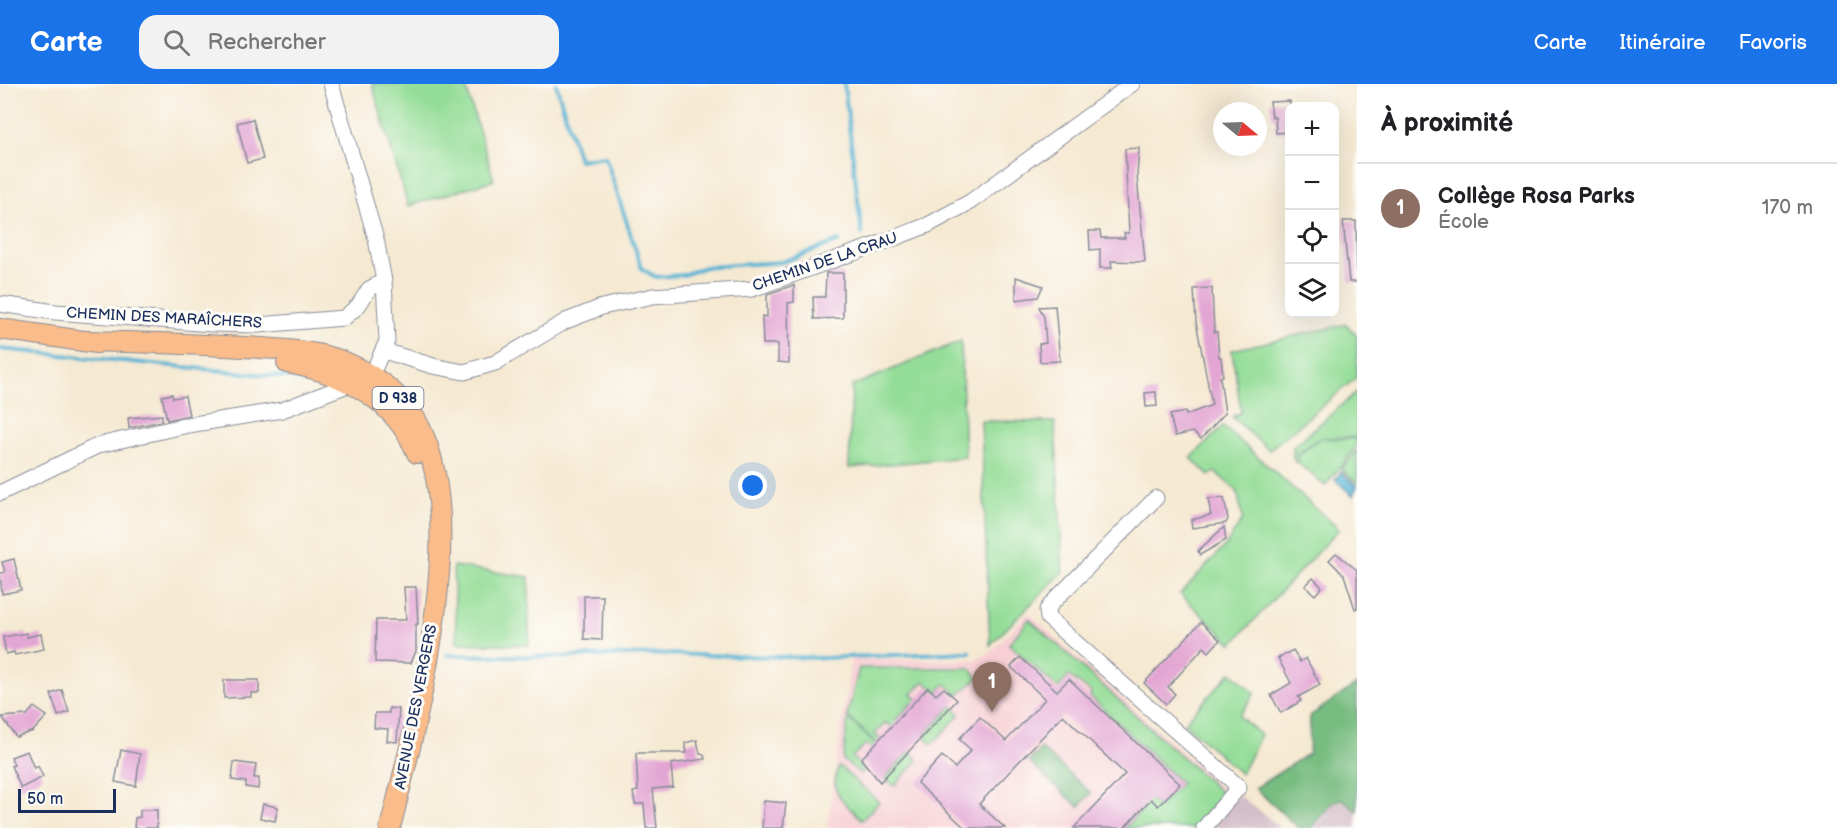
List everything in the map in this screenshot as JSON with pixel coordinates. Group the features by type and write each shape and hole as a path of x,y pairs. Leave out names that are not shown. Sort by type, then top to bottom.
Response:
{"main road":[{"name":"D 938","path":"0,329 308,367 388,387 416,420 432,460 440,530 436,585"},
{"name":"D 938","path":"86,341 276,349 333,358 362,380 406,430 420,460 431,509 436,585"},
{"name":"AVENUE DES VERGERS","path":"390,828 427,671 436,585"}],"street":[{"path":"0,493 99,445 189,425 282,410 362,380 384,351 387,332 384,281 376,239 331,84"},
{"name":"CHEMIN DE LA CRAU","path":"384,351 433,366 464,372 495,363 566,321 602,307 653,296 752,289 884,242 928,225 970,202 1132,84"},
{"name":"CHEMIN DES MARAÎCHERS","path":"0,304 66,313 258,325 344,318 358,306 369,289 384,281"},
{"path":"1156,498 1052,603 1047,610 1048,618 1239,787 1204,828"}],"shaded area":[{"path":"1028,613 1228,794 1200,828 827,828 851,659 974,660 990,653"},
{"path":"1239,795 1281,828 1211,828"},
{"path":"1345,801 1357,810 1357,828 1314,828 1334,803"}],"green space":[{"path":"372,84 465,84 494,180 408,206"},
{"path":"1346,324 1357,336 1357,377 1269,450 1232,417 1241,412 1232,350"},
{"path":"961,341 965,457 849,468 852,386"},
{"path":"1357,392 1357,437 1321,438 1357,439 1357,446 1325,486 1298,463 1299,455 1319,438 1297,454 1296,462 1293,459 1293,447"},
{"path":"981,421 1055,422 1063,572 990,645"},
{"path":"1223,426 1339,529 1232,644 1180,594 1226,545 1243,519 1237,491 1215,472 1209,476 1191,458"},
{"path":"1357,451 1357,483 1341,469"},
{"path":"453,566 529,577 529,645 457,643"},
{"path":"1029,619 1223,794 1194,828 1125,828 1141,811 1136,806 1145,795 1158,807 1181,783 1090,696 1091,692 1069,676 1058,688 1009,644"},
{"path":"859,668 970,668 978,678 958,695 945,684 937,692 924,681 912,694 924,706 921,710 912,703 897,718 906,727 898,734 886,722 875,734 887,746 884,750 847,716"},
{"path":"1231,672 1255,693 1239,716 1261,735 1241,774 1184,723"},
{"path":"1357,684 1357,811 1343,799 1333,802 1311,828 1298,828 1255,788 1309,753 1310,716"},
{"path":"952,706 960,714 932,745 924,736"},
{"path":"848,718 882,750 879,754 866,744 852,757 864,770 861,774 843,760"},
{"path":"1041,748 1091,793 1079,807 1029,762"},
{"path":"910,752 918,760 894,786 885,778"},
{"path":"839,766 879,802 862,820 844,802 836,790 836,775"}],"water":[{"path":"1341,472 1357,486 1353,496 1335,480"}],"building":[{"path":"1290,101 1285,102 1285,132 1276,133 1275,117 1272,117 1270,102"},
{"path":"253,119 263,159 247,163 237,123"},
{"path":"1139,148 1137,176 1145,262 1111,261 1112,268 1100,268 1100,249 1090,250 1089,231 1100,231 1101,238 1125,238 1124,233 1129,233 1125,149"},
{"path":"1343,221 1356,221 1357,282 1349,282"},
{"path":"826,273 843,273 843,318 814,319 813,297 825,297"},
{"path":"1016,277 1043,286 1038,297 1016,300"},
{"path":"794,285 794,302 788,303 789,363 778,362 778,344 763,344 762,316 767,317 767,294"},
{"path":"1212,288 1214,332 1217,332 1219,357 1221,357 1223,376 1220,377 1225,413 1201,439 1193,432 1175,436 1170,415 1185,412 1186,415 1212,405 1196,322 1194,289"},
{"path":"1055,306 1060,361 1040,362 1039,344 1046,343 1044,317 1039,307"},
{"path":"1156,392 1157,406 1146,407 1145,393"},
{"path":"172,394 173,398 185,396 189,415 167,420 162,396"},
{"path":"162,415 162,421 129,428 128,418"},
{"path":"1224,498 1228,519 1226,523 1192,528 1191,520 1211,515 1208,499"},
{"path":"1224,527 1226,540 1200,555 1198,551"},
{"path":"1336,553 1357,570 1357,608 1355,609 1344,575 1329,560"},
{"path":"14,559 21,590 2,594 0,573 5,572 2,562"},
{"path":"1313,578 1322,587 1315,595 1305,586"},
{"path":"404,587 416,587 418,624 416,624 416,651 411,663 375,662 376,620 406,620"},
{"path":"584,596 603,596 602,640 584,639"},
{"path":"1201,622 1220,640 1209,652 1204,647 1168,687 1175,694 1166,704 1144,683"},
{"path":"26,633 27,637 41,634 44,649 15,655 14,652 6,654 3,637"},
{"path":"1293,650 1300,662 1306,658 1320,685 1298,697 1301,701 1281,713 1271,695 1291,683 1278,658"},
{"path":"1020,657 1057,691 1069,679 1180,784 1158,806 1151,799 1124,828 1074,828 1125,774 1063,715 979,804 1005,828 965,828 917,783 942,756 955,768 971,750 959,739 980,717 1006,741 1045,699 1011,667"},
{"path":"224,680 259,680 259,693 251,693 251,697 224,698"},
{"path":"928,687 936,695 944,688 957,700 880,782 861,759"},
{"path":"62,690 69,712 58,716 51,694"},
{"path":"34,707 47,716 33,731 16,737 2,717 27,715"},
{"path":"389,708 399,709 397,742 387,741 388,729 374,728 375,713 389,713"},
{"path":"697,740 700,754 704,755 705,759 671,764 673,787 653,789 657,828 646,828 644,804 635,804 633,792 638,791 636,753 687,753 685,743"},
{"path":"121,750 140,754 136,786 115,782"},
{"path":"27,751 34,768 38,766 43,777 21,788 11,766 14,765 11,757"},
{"path":"234,762 256,765 254,778 259,778 258,789 246,787 246,782 232,780"},
{"path":"764,801 786,803 783,828 762,828"},
{"path":"263,804 278,807 275,821 260,818"},
{"path":"140,810 157,810 157,828 134,828 135,818 140,817"}],"waterway":[{"path":"556,84 579,160 605,156 642,269 656,277 683,275 705,267 782,262 839,241"},
{"path":"844,84 862,234"},
{"path":"0,349 285,377 311,382"},
{"path":"447,655 559,657 660,654 824,658 970,652"}],"place":[{"name":"Collège Rosa Parks","path":"992,712"}]}
